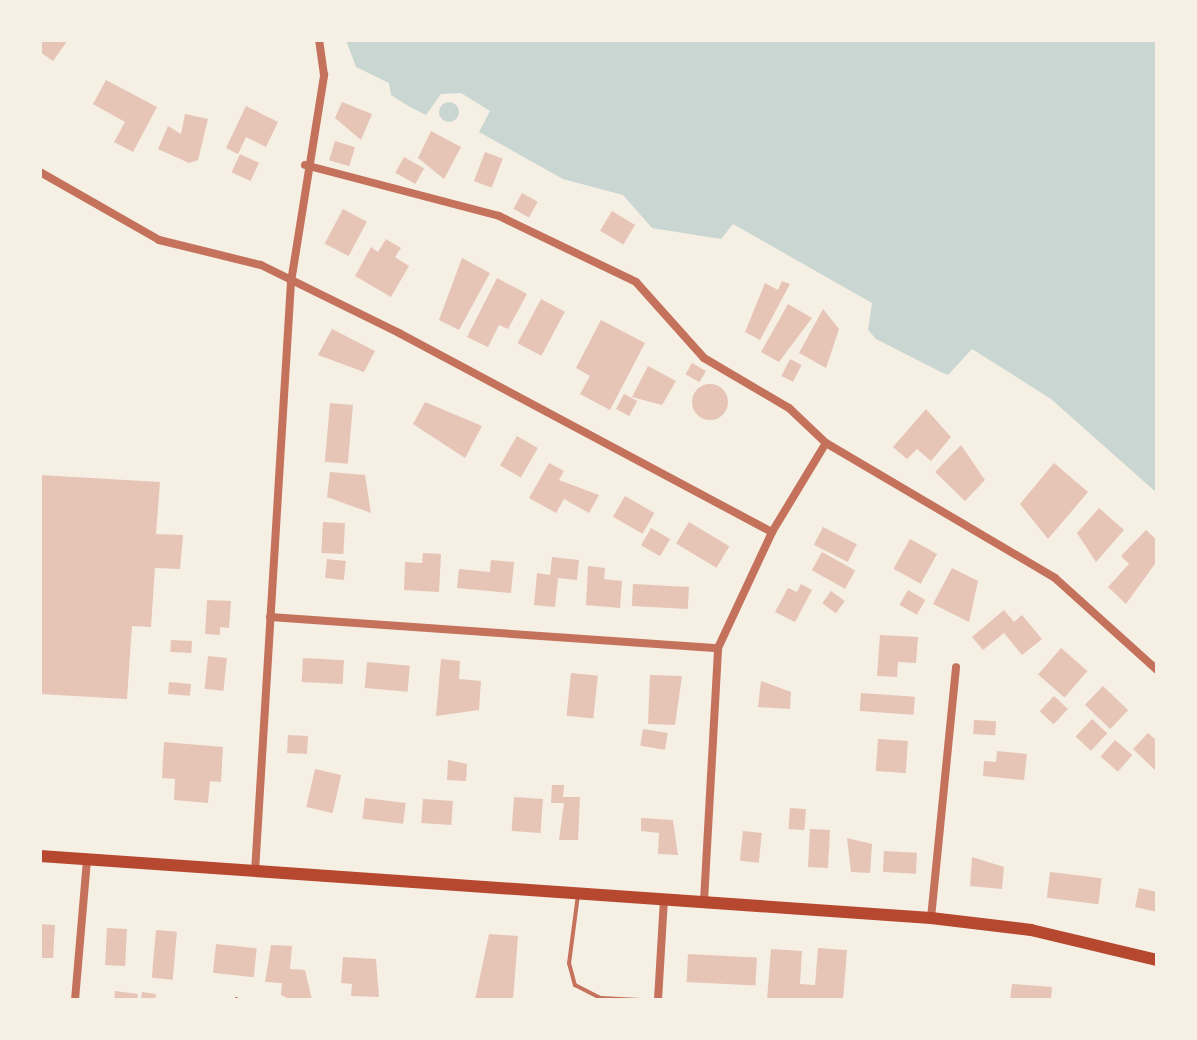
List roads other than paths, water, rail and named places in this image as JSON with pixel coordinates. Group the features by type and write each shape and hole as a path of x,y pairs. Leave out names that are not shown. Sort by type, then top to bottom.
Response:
{"main road":[{"path":"40,856 931,918 1031,930 1157,960"}],"street":[{"path":"255,872 291,282 305,165 324,75 319,40"},
{"path":"305,165 453,200 613,268 636,282 685,342 789,408 826,443 1055,578 1157,670"},
{"path":"40,172 159,240 261,265 772,532"},
{"path":"704,901 718,648 772,532 826,443"},
{"path":"270,617 718,648"},
{"path":"931,918 956,667"},
{"path":"75,1000 87,860"},
{"path":"658,1000 664,898"}],"lane":[{"path":"578,893 569,963 575,985 601,998 641,1000"}]}
